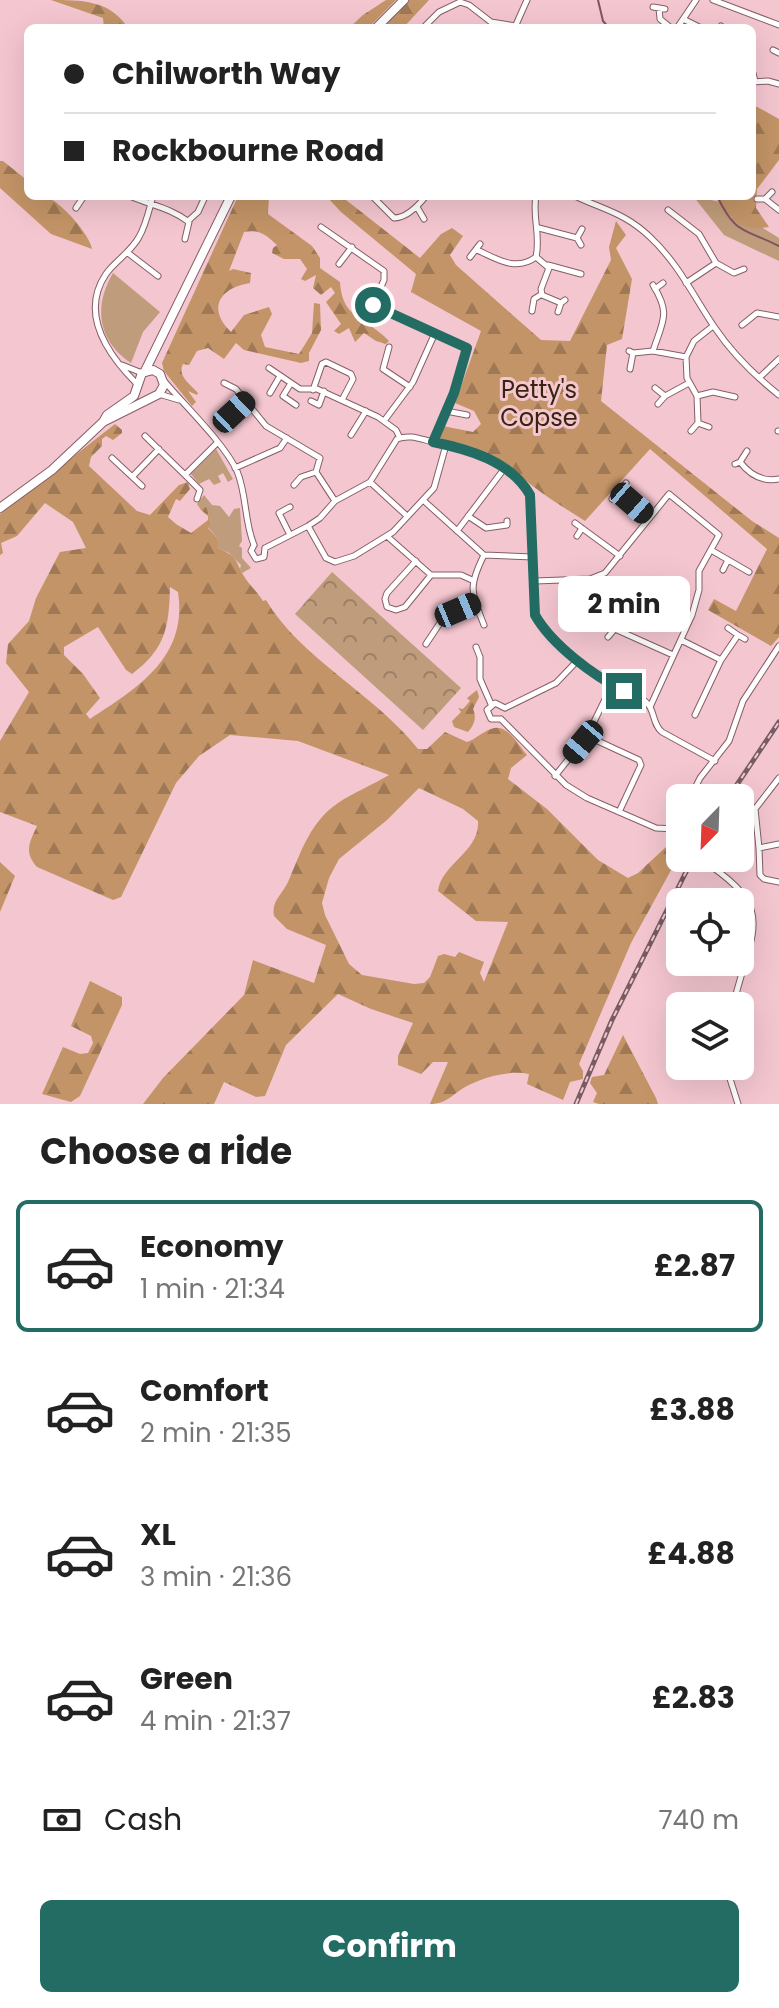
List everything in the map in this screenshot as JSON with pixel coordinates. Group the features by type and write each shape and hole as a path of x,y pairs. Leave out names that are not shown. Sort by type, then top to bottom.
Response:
{"highway":[{"path":"380,24 404,0"},
{"path":"103,422 107,415 132,398 229,200"},
{"path":"0,508 52,470 103,422 155,396 164,387 157,350"},
{"path":"143,372 161,376"},
{"path":"137,386 143,395 155,396"}],"street":[{"path":"516,24 527,0"},
{"path":"678,24 696,0"},
{"path":"713,0 779,25"},
{"path":"427,24 449,6 471,2 487,20 503,24"},
{"path":"659,8 660,19 668,24"},
{"path":"683,19 693,24"},
{"path":"419,20 421,24"},
{"path":"484,24 487,20"},
{"path":"756,81 779,83"},
{"path":"765,199 772,192"},
{"path":"757,199 765,199 779,210"},
{"path":"76,208 81,200"},
{"path":"139,200 174,210 188,221 189,232 185,239"},
{"path":"137,386 104,345 95,312 106,274 139,238 152,200"},
{"path":"188,221 198,212 204,200"},
{"path":"376,200 394,218 399,218 422,200"},
{"path":"536,200 539,228 536,257"},
{"path":"596,200 624,217 666,253 713,326 741,361 779,395"},
{"path":"417,206 424,219"},
{"path":"668,210 699,234 716,263 734,273 744,269"},
{"path":"321,227 384,271 384,280 373,305"},
{"path":"539,228 577,238 581,245"},
{"path":"577,238 582,229"},
{"path":"339,264 352,247"},
{"path":"470,257 478,247 511,265 524,265 536,257"},
{"path":"128,252 158,276"},
{"path":"536,257 548,265 581,274"},
{"path":"686,283 716,263"},
{"path":"542,294 548,265"},
{"path":"653,351 664,315 663,300 654,287 663,283"},
{"path":"542,294 563,301 558,312"},
{"path":"532,311 534,299 542,294"},
{"path":"365,301 464,345 467,350 433,442"},
{"path":"740,312 745,323 757,313 779,317"},
{"path":"691,431 698,423 697,396 689,383 686,357 694,341 713,326"},
{"path":"384,421 410,387 435,333"},
{"path":"389,347 383,369 410,387"},
{"path":"630,369 631,352 653,351 686,357"},
{"path":"759,378 779,359"},
{"path":"313,390 315,378 326,362 351,374 353,379 342,400"},
{"path":"121,365 143,372"},
{"path":"269,368 305,391 324,391 366,411 396,430 400,438"},
{"path":"161,376 235,468 245,496 254,545"},
{"path":"270,393 280,376"},
{"path":"224,383 236,389 263,424 320,458 316,472 335,501"},
{"path":"291,383 283,396 296,405"},
{"path":"658,404 665,396 689,383"},
{"path":"655,388 665,396"},
{"path":"697,396 728,390 735,397"},
{"path":"311,401 319,405 324,391"},
{"path":"155,396 180,400"},
{"path":"235,413 246,401"},
{"path":"351,435 366,411"},
{"path":"446,411 467,415"},
{"path":"698,423 709,427"},
{"path":"145,436 200,490 197,499"},
{"path":"265,548 308,526 335,501 370,482 400,438 413,436 479,454 522,483 530,495 535,615 542,628 601,679 645,702 650,707 657,728 715,761"},
{"path":"235,468 280,448 287,438"},
{"path":"185,475 217,443"},
{"path":"308,526 326,558 335,562 354,556 388,537 434,488 446,445"},
{"path":"133,476 159,449"},
{"path":"747,451 738,463 764,479 779,479"},
{"path":"112,458 142,486"},
{"path":"457,531 504,469"},
{"path":"294,485 301,477 316,472"},
{"path":"370,482 407,516"},
{"path":"612,499 626,483"},
{"path":"619,491 649,517"},
{"path":"535,581 580,580 605,573 669,494 719,535 699,571 697,599 650,707"},
{"path":"423,500 484,555 533,557"},
{"path":"290,507 279,513 290,535"},
{"path":"468,516 486,528 507,525 507,521"},
{"path":"575,523 620,556"},
{"path":"577,536 582,528"},
{"path":"388,537 431,575 461,575 472,580"},
{"path":"254,545 262,544 265,548"},
{"path":"254,545 251,551 256,559 264,557 265,548"},
{"path":"711,550 749,572"},
{"path":"484,555 472,580 475,602 484,625"},
{"path":"723,570 728,560"},
{"path":"416,561 387,593 385,601 389,608 396,610 405,607 431,575"},
{"path":"580,580 581,594 608,615 602,625"},
{"path":"426,644 446,614 475,602"},
{"path":"608,637 624,618"},
{"path":"728,628 745,639"},
{"path":"615,629 673,655"},
{"path":"695,715 721,660 738,635"},
{"path":"681,640 721,660"},
{"path":"697,784 729,741 743,701 779,646"},
{"path":"476,647 480,657 480,679 491,704"},
{"path":"505,708 556,683 578,660"},
{"path":"555,776 587,736 612,685"},
{"path":"498,703 505,708 501,719 495,721 488,716 487,710 491,704 498,703"},
{"path":"699,707 707,710"},
{"path":"501,719 555,776 587,798 656,828 666,829"},
{"path":"587,736 639,760 641,765 619,812"},
{"path":"779,778 755,809 760,875 779,882"},
{"path":"759,848 779,844"},
{"path":"719,872 737,884 754,910 749,955 737,992"},
{"path":"730,1080 738,1104"}],"green space":[{"path":"51,0 93,3 111,11 125,24 104,24 103,18"},
{"path":"386,0 396,0 372,24 353,24"},
{"path":"408,0 429,0 407,24 384,24"},
{"path":"756,106 779,119 779,160 757,189 756,208 769,227 752,228 740,224 716,200 756,200"},
{"path":"0,161 24,178 24,200 53,200 81,228 92,249 51,234 0,188"},
{"path":"236,200 269,200 268,214 312,246 320,258 320,268 340,282 345,304 389,341 386,344 376,341 364,333 355,342 349,328 339,334 334,331 341,324 326,302 335,293 331,287 321,295 313,288 316,275 305,281 301,279 307,269 300,259 284,259 272,253 277,245 254,231 244,232 229,271 251,273 250,283 224,295 218,308 219,315 231,332 244,315 269,307 272,314 261,335 265,347 299,354 312,333 314,303 320,304 321,330 309,353 309,361 301,363 244,350 236,343 224,359 208,348 197,351 189,365 183,364 182,368 185,380 198,393 188,391 196,402 192,406 164,371 162,363"},
{"name":"Petty's Copse","path":"330,200 346,200 420,258 441,234 452,228 463,236 450,255 456,265 541,340 570,341 611,260 609,247 616,221 626,235 616,248 632,279 622,339 607,345 601,401 752,521 779,538 779,637 771,646 708,610 714,599 736,611 767,549 650,449 585,521 486,453 442,440 439,436 443,426 473,432 481,424 474,411 455,403 481,331 411,292 416,274"},
{"path":"696,200 720,202 729,217 761,227 779,238 779,261 724,235"},
{"path":"113,273 160,312 143,332 131,363 111,344 102,322 103,298"},
{"path":"115,424 122,433 113,440 106,436 102,439 102,446 91,457 89,466 137,511 150,515 179,485 188,482 190,489 180,501 176,499 168,517 191,533 208,520 201,510 207,508 211,524 208,528 217,538 217,547 234,557 244,577 263,601 266,600 298,640 401,729 418,749 427,749 445,732 467,742 491,729 502,729 527,755 511,768 508,779 547,809 598,860 628,878 638,873 666,847 666,872 670,872 631,943 579,1064 583,1079 570,1082 563,1100 527,1084 529,1074 496,1075 465,1087 445,1101 430,1104 448,1062 433,1062 421,1074 398,1065 398,1056 413,1023 338,994 286,1045 265,1096 256,1097 224,1082 214,1104 143,1104 163,1078 244,995 253,960 314,983 326,945 287,929 274,916 276,902 307,838 320,819 344,799 389,775 298,741 230,735 199,756 176,783 121,897 113,900 37,867 30,857 29,847 37,826 0,812 0,741 29,692 6,663 8,644 29,621 36,598 60,552 86,548 73,522 45,503 17,536 1,543 3,553 0,555 0,514","holes":["170,587 178,592 179,615 167,653 141,683 90,719 86,714 100,698 64,655 64,647 98,627 126,670 132,674 159,646 167,625","419,788 463,809 478,821 477,832 446,873 438,891 476,921 508,922 484,982 480,973 484,962 459,952 455,957 438,956 430,977 424,983 362,975 349,964 322,903 329,878 339,859 387,820"]},
{"path":"216,449 233,479 228,482 223,473 218,476 221,482 214,485 209,479 199,484 191,474"},
{"path":"204,495 229,517 234,509 240,508 242,541 239,546 242,548 242,558 251,568 242,573 241,565 217,547 217,538 208,527 211,524 207,508 201,510 197,504"},
{"path":"332,572 461,688 423,730 295,614"},
{"path":"477,690 479,697 473,709 475,718 472,727 468,732 454,727 452,721 461,712 458,708 463,709 470,701 467,698"},
{"path":"0,862 15,876 0,912"},
{"path":"90,981 122,997 122,1005 80,1096 71,1102 42,1094 63,1047 80,1054 88,1053 93,1043 91,1036 71,1026"},
{"path":"623,1035 658,1104 593,1102 597,1093 590,1083 592,1077 604,1075"}],"waterway":[{"path":"598,0 606,24"},
{"path":"719,200 735,224 779,246"}],"railway":[{"path":"737,784 779,722"},
{"path":"576,1104 612,1020 686,872"}],"route":[{"path":"373,305 467,348 454,393 433,442 479,454 522,483 530,495 535,615 542,628 578,660 601,679 624,691"}]}
